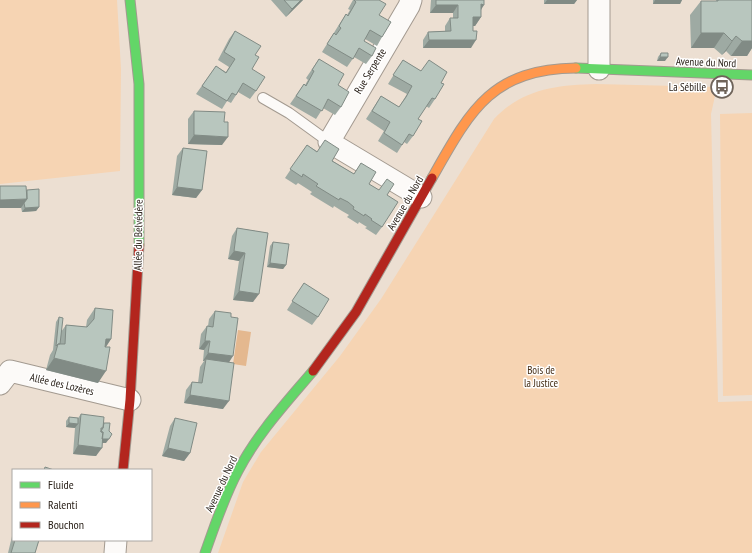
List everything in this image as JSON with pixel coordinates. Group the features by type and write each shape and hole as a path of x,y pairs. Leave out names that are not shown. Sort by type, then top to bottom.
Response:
{"street":[{"name":"Allée du Belvédère","path":"123,469 130,400 139,244 139,84 130,0"},
{"name":"Rue Serpente","path":"329,142 409,6 410,0"},
{"path":"599,0 599,69"},
{"name":"Avenue du Nord","path":"205,553 238,471 262,432 300,387 341,334 472,112 496,88 532,72 570,68 752,75"},
{"path":"329,142 422,197"},
{"name":"Allée des Lozères","path":"0,384 10,371 130,400"},
{"path":"115,553 116,541"}],"lane":[{"path":"263,98 289,113 329,142"}],"green space":[{"path":"0,0 117,0 121,69 120,171 0,184"},
{"name":"Bois de la Justice","path":"596,84 717,87 711,114 718,402 752,401 752,553 218,553 243,482 261,452 340,356 381,299 494,119 516,101 528,95 554,88"},
{"path":"752,113 752,395 723,396 720,114"}],"shaded area":[{"path":"238,330 251,332 246,366 233,364"}],"building":[{"path":"284,0 301,0 292,9"},
{"path":"354,0 379,0 386,4 379,15 391,22 382,37 370,30 364,41 376,48 372,56 359,48 353,59 327,44 334,33 336,35 341,28 339,26 346,14 348,16 356,2"},
{"path":"436,0 484,0 484,5 481,4 481,17 473,17 473,31 477,31 476,40 429,40 428,32 451,31 450,18 458,18 458,5 436,5"},
{"path":"752,0 752,41 742,41 736,36 732,41 724,33 701,33 701,1"},
{"path":"235,31 261,46 255,55 259,57 252,69 265,77 256,91 243,83 236,95 232,93 227,101 202,86 216,66 226,73 235,59 224,52"},
{"path":"661,53 668,53 668,57 660,57"},
{"path":"319,59 344,74 338,85 349,92 341,107 328,99 322,111 296,96 304,84 306,86 314,71 312,70"},
{"path":"403,60 421,71 429,60 447,72 441,83 444,84 435,99 432,98 418,119 422,121 413,136 409,134 402,145 384,133 390,122 372,111 381,96 399,107 406,97 412,86 393,75"},
{"path":"719,80 730,81 730,86 719,86"},
{"path":"194,111 225,112 224,122 228,122 228,137 194,135"},
{"path":"325,140 339,149 332,161 354,174 361,163 376,172 369,184 379,190 387,179 394,184 387,195 398,202 382,227 365,214 364,216 353,209 354,207 348,202 340,198 339,200 316,186 318,184 303,174 302,177 290,169 307,145 317,152"},
{"path":"183,148 207,151 202,190 177,187"},
{"path":"0,186 26,186 27,199 0,200"},
{"path":"39,189 39,207 25,208 24,203 27,199 27,190"},
{"path":"237,228 268,233 259,294 239,291 245,253 234,251"},
{"path":"273,242 289,244 286,265 270,263"},
{"path":"304,283 329,299 318,317 292,301"},
{"path":"95,308 113,310 111,339 106,339 105,347 110,347 106,371 54,358 58,344 65,344 66,325 87,327 94,319"},
{"path":"215,311 231,313 231,317 238,318 233,356 208,353 210,341 205,341 207,326 213,327"},
{"path":"59,317 63,318 60,344 56,346"},
{"path":"206,359 234,363 229,401 190,395 192,382 202,383"},
{"path":"81,414 104,417 103,428 101,428 101,432 103,432 102,448 78,445"},
{"path":"69,417 78,418 78,424 69,423"},
{"path":"175,418 197,423 190,453 168,448"},
{"path":"104,423 110,423 109,431 112,434 109,439 102,439 103,432 101,431"},
{"path":"15,541 39,541 35,553 11,553"}],"traffic: fast":[{"path":"130,0 139,84 139,245"},
{"path":"576,68 752,75"},
{"path":"205,553 228,491 246,457 272,419 313,371"}],"traffic: slow":[{"path":"432,178 459,133 472,114 486,98 503,86 523,76 547,70 576,68"}],"traffic: jam":[{"path":"313,371 356,312 432,178"},
{"path":"123,469 130,400 139,245"}],"place":[{"name":"La Sébille","path":"722,87"}]}
